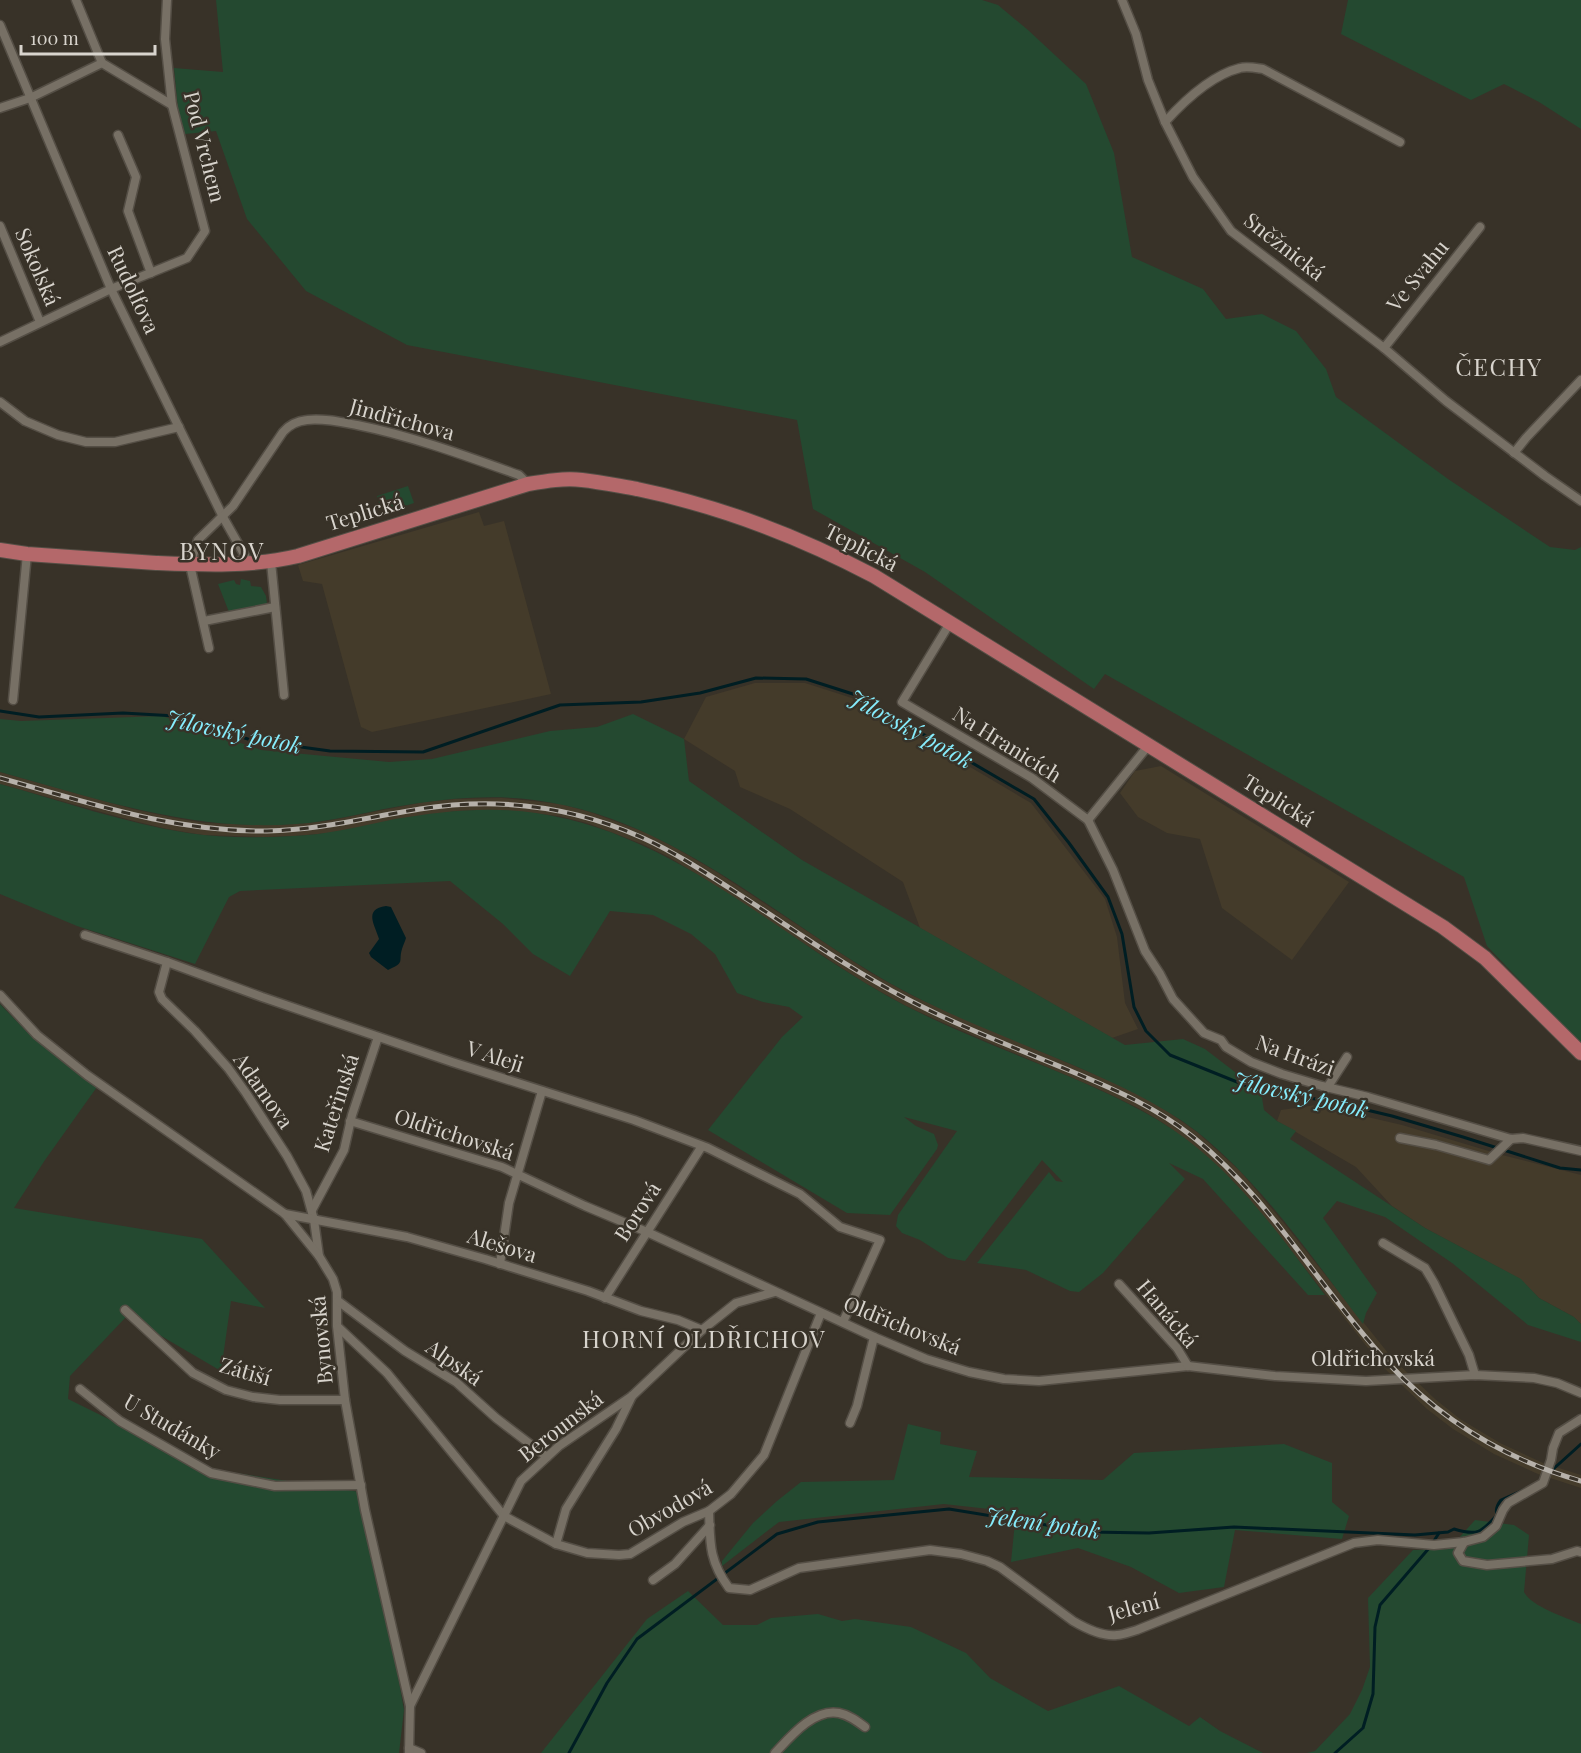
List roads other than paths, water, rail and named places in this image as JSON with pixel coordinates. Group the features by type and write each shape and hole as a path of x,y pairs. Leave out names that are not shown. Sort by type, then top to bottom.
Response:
{"main road":[{"name":"Teplická","path":"0,550 27,554 190,564 271,562 298,556 528,484 556,480 581,480 648,492 711,508 778,532 842,559 874,576 1465,942 1503,974 1581,1053"}],"street":[{"path":"76,0 102,63 172,105"},
{"name":"Pod Vrchem","path":"0,342 111,289 188,258 206,231 172,105 165,39 167,0"},
{"name":"Sněžnická","path":"1122,0 1136,34 1148,81 1165,122 1193,177 1231,231 1384,348 1446,401 1581,501"},
{"name":"Rudolfova","path":"0,25 111,289 223,517 249,563"},
{"path":"0,108 30,98 102,63"},
{"path":"1165,122 1182,103 1196,93 1227,73 1243,67 1263,69 1400,142"},
{"path":"118,135 136,177 128,211 151,273"},
{"name":"Sokolská","path":"0,226 40,322"},
{"name":"Ve Svahu","path":"1384,348 1480,227"},
{"path":"1514,453 1581,380"},
{"path":"0,402 25,420 58,435 86,442 116,442 179,427"},
{"name":"Jindřichova","path":"190,564 198,540 233,506 288,427 306,420 339,422 387,431 519,475 528,484"},
{"path":"13,700 27,554"},
{"path":"271,562 284,695"},
{"path":"190,564 209,648"},
{"path":"204,621 275,608"},
{"name":"Na Hranicích","path":"950,623 902,702 1032,778 1088,820"},
{"path":"1088,820 1148,746"},
{"name":"Na Hrázi","path":"1088,820 1113,870 1145,951 1173,999 1204,1033 1221,1040 1226,1047 1251,1062 1282,1074 1327,1088 1368,1097 1508,1142 1523,1138 1581,1152"},
{"name":"V Aleji","path":"85,935 378,1037 634,1119 702,1146 800,1194 840,1227 880,1240 843,1322"},
{"name":"Adamova","path":"167,962 159,992 162,999 228,1068 287,1156 306,1191 313,1215 319,1256"},
{"name":"Bynovská","path":"0,995 37,1035 87,1076 285,1214 319,1256 336,1285 337,1326 345,1400 365,1510 410,1706"},
{"name":"Kateřinská","path":"313,1215 344,1150 350,1122 378,1037"},
{"path":"1327,1088 1347,1057"},
{"path":"500,1263 509,1203 542,1091"},
{"name":"Oldřichovská","path":"350,1122 491,1163 926,1359 1004,1379 1039,1381 1188,1366 1275,1376 1366,1381 1475,1375 1534,1378 1557,1383 1581,1393"},
{"path":"1400,1138 1489,1160 1508,1142"},
{"name":"Borová","path":"605,1298 702,1146"},
{"name":"Alešova","path":"285,1214 313,1215 407,1237 500,1263 641,1311 678,1320 702,1330"},
{"path":"1383,1243 1425,1268 1469,1355 1475,1375"},
{"name":"Hanácká","path":"1119,1284 1177,1348 1188,1366"},
{"name":"Berounská","path":"409,1751 410,1706 521,1481 559,1446 632,1396 702,1330 736,1303 775,1292"},
{"name":"Alpská","path":"338,1301 405,1351 456,1382 496,1418 547,1457"},
{"name":"Zátiší","path":"125,1310 193,1374 226,1390 253,1397 280,1400 345,1400"},
{"name":"Obvodová","path":"337,1326 387,1373 504,1516 556,1544 587,1553 619,1555 630,1554 682,1522 709,1511 731,1494 753,1471 764,1455 821,1313"},
{"path":"850,1423 857,1406 874,1337"},
{"name":"U Studánky","path":"80,1389 120,1421 211,1473 275,1486 361,1485"},
{"path":"556,1544 566,1509 616,1429 632,1396"},
{"name":"Jelení","path":"709,1511 711,1553 718,1571 729,1588 750,1590 799,1568 930,1550 961,1554 1000,1567 1073,1621 1104,1634 1116,1636 1137,1630 1354,1543 1378,1540 1434,1545 1464,1542 1483,1537 1497,1526 1508,1503 1543,1483 1559,1433 1581,1419"},
{"path":"653,1580 675,1564 710,1525"},
{"path":"1464,1542 1458,1553 1463,1561 1487,1565 1552,1559 1577,1551 1581,1552"},
{"path":"775,1753 802,1727 816,1717 826,1714 841,1713 865,1727"},
{"path":"409,1751 421,1753"}],"water":[{"path":"386,906 391,907 406,938 399,963 388,970 369,953 379,939 373,923 373,914 375,910"}],"waterway":[{"name":"Jílovský potok","path":"0,711 39,717 123,713 176,716 251,740 330,751 423,752 560,705 641,702 700,693 756,678 806,679 856,695 1034,799 1108,897 1122,934 1134,1007 1146,1031 1170,1055 1247,1086 1281,1095 1325,1100 1392,1116 1560,1168 1581,1170"},
{"name":"Jelení potok","path":"1550,1472 1581,1444"},
{"name":"Jelení potok","path":"569,1753 607,1683 637,1639 777,1534 818,1522 949,1509 1089,1532 1149,1533 1234,1527 1415,1535 1448,1532 1454,1529 1468,1532 1478,1531 1487,1526 1497,1515 1497,1507 1501,1500 1528,1488"},
{"path":"1335,1753 1363,1728 1373,1694 1375,1627 1380,1605 1430,1547 1439,1533"}],"railway":[{"path":"0,778 99,806 198,827 232,830 286,830 325,826 448,805 505,804 589,818 643,838 691,864 842,961 907,999 968,1028 1120,1093 1151,1108 1179,1127 1221,1162 1272,1217 1364,1336 1409,1385 1454,1421 1502,1450 1527,1462 1581,1481"}],"district":[{"name":"ČECHY","path":"1499,368"},
{"name":"BYNOV","path":"222,552"},
{"name":"HORNÍ OLDŘICHOV","path":"704,1340"}]}
